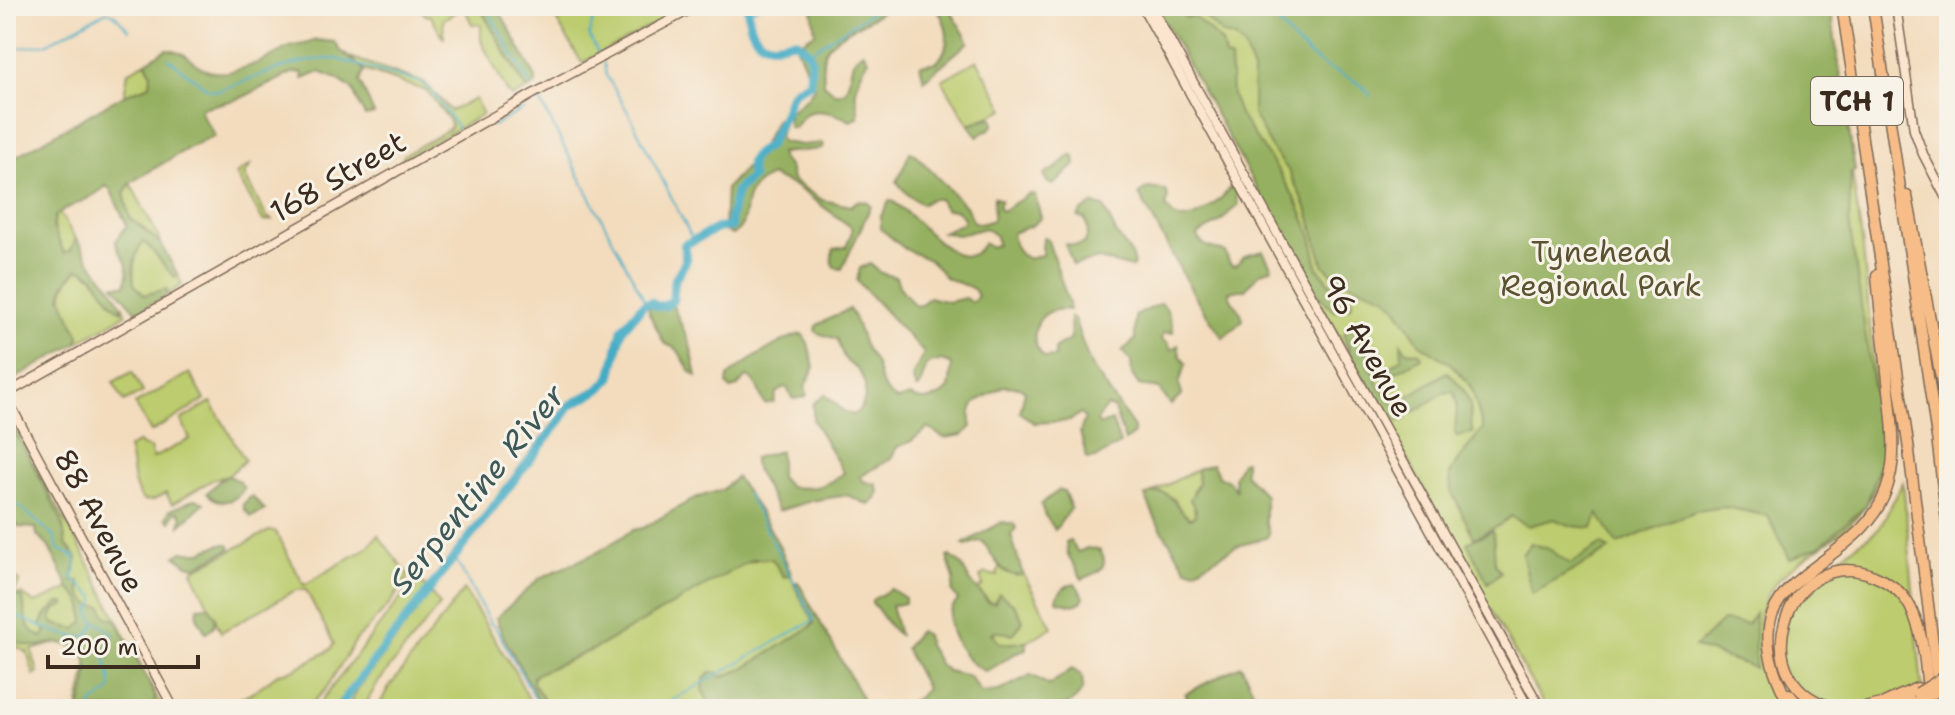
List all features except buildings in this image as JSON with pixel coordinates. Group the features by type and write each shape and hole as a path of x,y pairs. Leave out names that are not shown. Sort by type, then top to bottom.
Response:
{"highway":[{"name":"TCH 1","path":"1842,6 1908,443 1941,709"},
{"name":"TCH 1","path":"1873,6 1949,539"},
{"path":"1887,104 1922,266 1949,450"},
{"path":"1792,709 1772,665 1769,639 1772,616 1781,598 1800,576 1874,514 1889,483 1893,437 1872,197"},
{"path":"1937,359 1949,421"},
{"path":"1841,709 1818,702 1797,686 1783,660 1781,633 1791,604 1809,584 1831,574 1853,572 1869,574 1884,581 1909,604 1922,645 1930,709"},
{"path":"1893,709 1947,679"},
{"path":"1778,680 1802,709"},
{"path":"1859,709 1918,694"},
{"path":"1905,709 1918,694"}],"main road":[{"name":"168 Street","path":"6,395 533,94 697,6"},
{"name":"96 Avenue","path":"1142,6 1529,709"},
{"name":"96 Avenue","path":"1151,6 1541,709"},
{"path":"1896,6 1916,138 1949,204"},
{"name":"88 Avenue","path":"6,395 174,709"}],"green space":[{"path":"416,6 479,6 524,86 529,89 513,97 508,93 481,41 481,25 472,24 465,9 443,20 444,39 430,15 427,16"},
{"path":"479,6 494,6 503,17 536,78 536,84 529,89 525,86"},
{"path":"548,6 689,6 582,63"},
{"path":"812,6 887,6 836,39 825,51 824,84 836,94 845,91 852,64 858,55 863,51 868,60 856,89 858,118 850,121 818,111 804,115 794,128 788,127 788,113 814,88 796,45 815,33"},
{"path":"934,6 948,6 969,42 924,80 920,65 937,62 947,41 943,19"},
{"name":"Tynehead Regional Park","path":"1156,6 1830,6 1855,171 1852,172 1863,248 1882,463 1874,492 1860,514 1782,576 1768,594 1760,616 1759,667 1766,686 1781,709 1546,709"},
{"path":"1156,6 1178,6 1186,18 1194,16 1222,43 1225,57 1230,59 1232,95 1239,114 1299,206 1312,237 1318,268 1331,284 1350,292 1353,300 1351,307 1334,311 1311,287"},
{"name":"Tynehead Regional Park","path":"1194,6 1830,6 1855,171 1851,172 1849,220 1883,456 1866,506 1820,546 1790,559 1768,516 1725,507 1696,511 1617,544 1598,514 1593,528 1571,526 1554,519 1528,526 1511,516 1474,538 1451,490 1450,474 1483,429 1473,392 1451,364 1420,344 1396,307 1385,296 1338,279 1324,266 1308,211 1288,170 1272,149 1253,114 1253,72 1244,47 1235,38 1222,34"},
{"path":"315,40 335,42 364,70 360,82 374,114 365,116 352,89 320,72 303,79 302,72 292,73 239,99 201,108 215,136 130,183 124,193 130,218 160,243 178,275 175,277 144,242 134,262 134,284 144,295 167,289 167,295 137,312 114,285 125,285 127,276 126,263 116,241 127,225 106,186 55,216 53,227 64,253 71,250 76,239 78,241 114,291 122,311 91,275 77,269 64,285 61,298 79,335 77,343 8,380 6,162 124,95 150,85 151,73 146,62 166,49 180,52 209,71 227,72"},
{"path":"350,57 425,83 451,111 475,99 483,114 401,161 404,155 449,129 449,120 427,91 364,70"},
{"path":"977,60 1005,109 969,125 942,80"},
{"path":"146,62 151,73 151,85 124,95 128,72"},
{"path":"992,117 994,124 977,136 969,125"},
{"path":"776,119 784,119 779,137 782,142 824,145 821,149 780,153 789,167 792,180 822,200 851,206 857,201 867,202 871,206 842,269 833,266 832,254 834,249 846,247 851,227 795,186 771,176 752,190 739,229 732,235 724,231 726,188 756,157"},
{"path":"910,152 967,208 973,222 980,224 993,220 994,197 1001,200 998,207 1002,211 1029,194 1035,195 1041,218 1031,226 1012,233 1014,244 1020,254 1029,259 1042,255 1043,237 1047,238 1069,304 1069,310 1049,312 1037,324 1035,341 1038,350 1045,358 1055,357 1055,348 1071,339 1070,317 1074,319 1090,364 1134,428 1134,434 1125,441 1114,409 1107,406 1097,419 1098,423 1101,425 1112,421 1120,444 1096,458 1087,459 1080,432 1085,418 1080,413 1070,421 1034,423 1020,412 1025,391 1019,387 1003,386 978,400 972,410 972,427 963,435 944,438 928,428 910,442 897,447 891,458 860,477 865,482 876,484 879,491 869,505 847,495 778,511 753,464 753,458 780,451 780,477 789,487 812,487 830,482 844,473 813,420 813,404 825,394 843,411 853,415 864,400 865,388 858,370 845,359 837,339 817,333 817,325 849,309 883,386 897,400 910,396 930,399 949,389 952,365 942,360 927,364 920,386 916,388 912,377 924,353 857,281 860,268 870,264 881,273 896,277 899,286 915,306 921,305 929,297 949,302 965,298 972,302 978,296 974,289 946,278 931,261 905,249 881,229 881,216 890,200 950,250 963,255 974,254 983,243 990,247 997,245 996,236 985,228 958,235 942,232 963,223 964,218 956,210 945,209 939,199 922,204 909,196 897,182"},
{"path":"1071,155 1075,157 1076,165 1052,185 1047,182 1046,172 1055,169"},
{"path":"252,164 244,175 266,216 272,220 263,221 236,174"},
{"path":"130,183 160,242 130,218 123,196"},
{"path":"1230,187 1235,188 1238,206 1197,236 1199,240 1225,252 1230,264 1235,266 1245,256 1263,251 1272,268 1260,273 1245,289 1229,292 1243,320 1223,338 1197,300 1139,194 1147,188 1165,190 1168,195 1166,207 1182,219 1206,210"},
{"path":"1094,204 1104,207 1116,233 1131,254 1134,265 1131,268 1099,259 1073,265 1065,244 1085,242 1088,235 1086,222 1078,217"},
{"path":"59,212 76,239 70,252 64,253 55,235 55,216"},
{"path":"144,242 175,277 178,275 182,285 167,295 167,289 144,295 134,284 134,262"},
{"path":"80,268 93,277 122,310 123,306 126,314 77,343 79,335 65,308 63,292"},
{"path":"1161,303 1173,328 1173,332 1163,333 1162,340 1168,343 1171,350 1178,345 1186,364 1179,384 1182,395 1171,405 1159,389 1139,385 1132,375 1131,361 1122,351 1135,340 1135,316"},
{"path":"649,306 673,306 690,344 697,376 691,372 677,349 664,343 649,313"},
{"path":"1357,325 1368,334 1369,369 1374,370 1380,389 1407,415 1405,419 1389,424 1350,354 1344,335 1347,329"},
{"path":"802,334 808,343 814,368 805,386 805,397 793,399 784,387 776,393 774,402 765,404 756,384 750,379 746,377 731,389 727,384 733,372 752,359"},
{"path":"1401,343 1407,351 1420,353 1422,358 1383,379 1382,369 1402,358"},
{"path":"132,372 143,392 124,402 113,382"},
{"path":"1447,372 1467,396 1473,433 1455,434 1457,405 1454,392 1443,393 1413,413 1403,400"},
{"path":"190,373 205,400 151,432 135,404"},
{"path":"211,402 245,460 228,476 214,479 172,504 166,493 154,500 144,501 134,483 128,448 139,442 141,446 150,448 153,458 190,439 181,420"},
{"path":"6,412 62,521 66,544 77,558 72,581 80,581 81,591 88,603 102,606 106,616 117,620 155,695 154,709 80,709 88,665 79,650 70,645 29,646 6,639 6,597 16,595 23,598 28,626 42,637 46,631 41,625 58,603 65,605 55,610 51,618 54,624 76,629 84,622 83,606 70,589 49,547 37,535 36,528 19,527 9,516 16,499 10,490 6,500"},
{"path":"6,413 85,556 158,700 166,709 78,709 91,648 68,640 32,650 38,673 34,675 27,652 6,642 6,596 16,578 20,581 12,597 23,599 16,595 22,594 35,603 71,588 40,531 34,525 13,522 6,512"},
{"path":"1245,461 1245,474 1265,495 1265,521 1269,534 1266,538 1237,546 1195,570 1187,569 1158,524 1145,496 1167,494 1183,513 1189,518 1194,517 1196,510 1190,500 1198,484 1197,469 1212,464 1220,477 1229,481 1236,491 1234,477 1241,462"},
{"path":"1197,469 1198,484 1193,491 1195,517 1189,518 1181,512 1175,500 1161,492 1150,494"},
{"path":"228,476 239,481 244,488 241,493 232,500 221,501 207,493 220,480"},
{"path":"736,477 776,540 789,575 784,577 772,559 753,559 594,649 538,673 533,677 533,683 550,709 543,709 496,618 540,578 598,552 695,498 722,490"},
{"path":"1903,482 1924,709 1799,709 1787,684 1773,638 1789,593 1879,529"},
{"path":"1059,490 1064,491 1071,508 1055,530 1041,504"},
{"path":"252,496 265,510 251,517 243,504"},
{"path":"195,499 204,503 180,525 182,517 179,512 174,513 170,522 166,518 170,510"},
{"path":"1002,522 1014,524 1016,528 1011,535 1023,575 1009,574 1003,570 983,542 963,544"},
{"path":"1493,530 1495,564 1501,572 1488,583 1467,543"},
{"path":"269,531 275,531 304,585 368,547 378,535 409,576 389,605 356,640 325,690 306,709 220,709 256,690 279,673 293,670 330,650 334,644 306,590 296,590 221,632 192,571"},
{"path":"1066,541 1070,541 1078,552 1087,548 1099,550 1104,565 1082,579 1067,553"},
{"path":"1531,543 1549,549 1570,564 1602,544 1609,550 1532,594 1522,554"},
{"path":"229,544 231,548 196,567 176,556 182,552 201,552"},
{"path":"766,557 789,575 790,571 814,622 794,641 703,691 712,709 550,709 533,683 533,677 538,673 594,649 742,564"},
{"path":"947,557 961,564 970,581 988,602 995,603 999,594 1014,604 1023,621 1013,634 991,633 1000,644 1027,642 1027,649 985,671 964,654 951,628 951,611 958,600 952,592 954,579"},
{"path":"999,567 1016,576 1023,573 1052,627 1027,642 1000,644 992,637 994,631 1016,631 1023,620 1014,604 999,594 992,604 978,590 983,585 980,577 985,573 997,576"},
{"path":"415,580 426,588 394,632 334,709 315,709"},
{"path":"796,582 868,709 712,709 703,691 704,679 711,672 717,672 722,677 745,668 812,626 814,622 798,593"},
{"path":"1075,583 1084,597 1081,602 1074,605 1057,601 1063,589"},
{"path":"891,589 905,598 905,603 891,606 899,635 872,603 872,600"},
{"path":"464,590 534,709 377,709 388,689"},
{"path":"431,593 440,605 377,684 363,709 347,709 358,689"},
{"path":"209,606 216,618 214,626 206,633 197,617 198,607"},
{"path":"1755,613 1755,668 1695,647 1722,621 1747,624"},
{"path":"919,631 926,635 928,645 940,665 947,671 969,676 981,693 999,691 1031,675 1049,685 1072,669 1081,675 1083,687 1074,700 1059,709 900,709 920,696 926,688 905,648"},
{"path":"1241,665 1262,709 1194,709 1185,694"}],"waterway":[{"path":"485,6 531,86"},
{"path":"597,6 589,35 598,53"},
{"name":"Serpentine River","path":"337,709 569,406 600,389 611,377 622,330 643,305 651,302 656,306 665,306 673,300 674,281 686,261 684,245 718,228 731,227 737,190 752,177 752,158 768,146 795,90 810,83 809,52 796,41 772,44 759,39 750,24 748,6"},
{"path":"748,13 760,6"},
{"path":"809,52 881,6"},
{"path":"1264,6 1306,52 1323,65 1355,81 1371,96"},
{"path":"6,50 46,44 107,11 129,30"},
{"path":"169,59 206,88 217,91 291,65 336,59 420,82 432,92 458,128"},
{"path":"604,63 606,75 693,240"},
{"path":"539,99 646,303"},
{"path":"493,126 524,109"},
{"path":"657,709 814,620 747,493"},
{"path":"6,495 54,536 58,549 75,557 76,570 72,578 95,597 90,610 92,619 113,633 105,659 111,681 110,691 93,703 91,709"},
{"path":"454,556 541,709"},
{"path":"6,612 71,636 87,635 95,624"}]}
